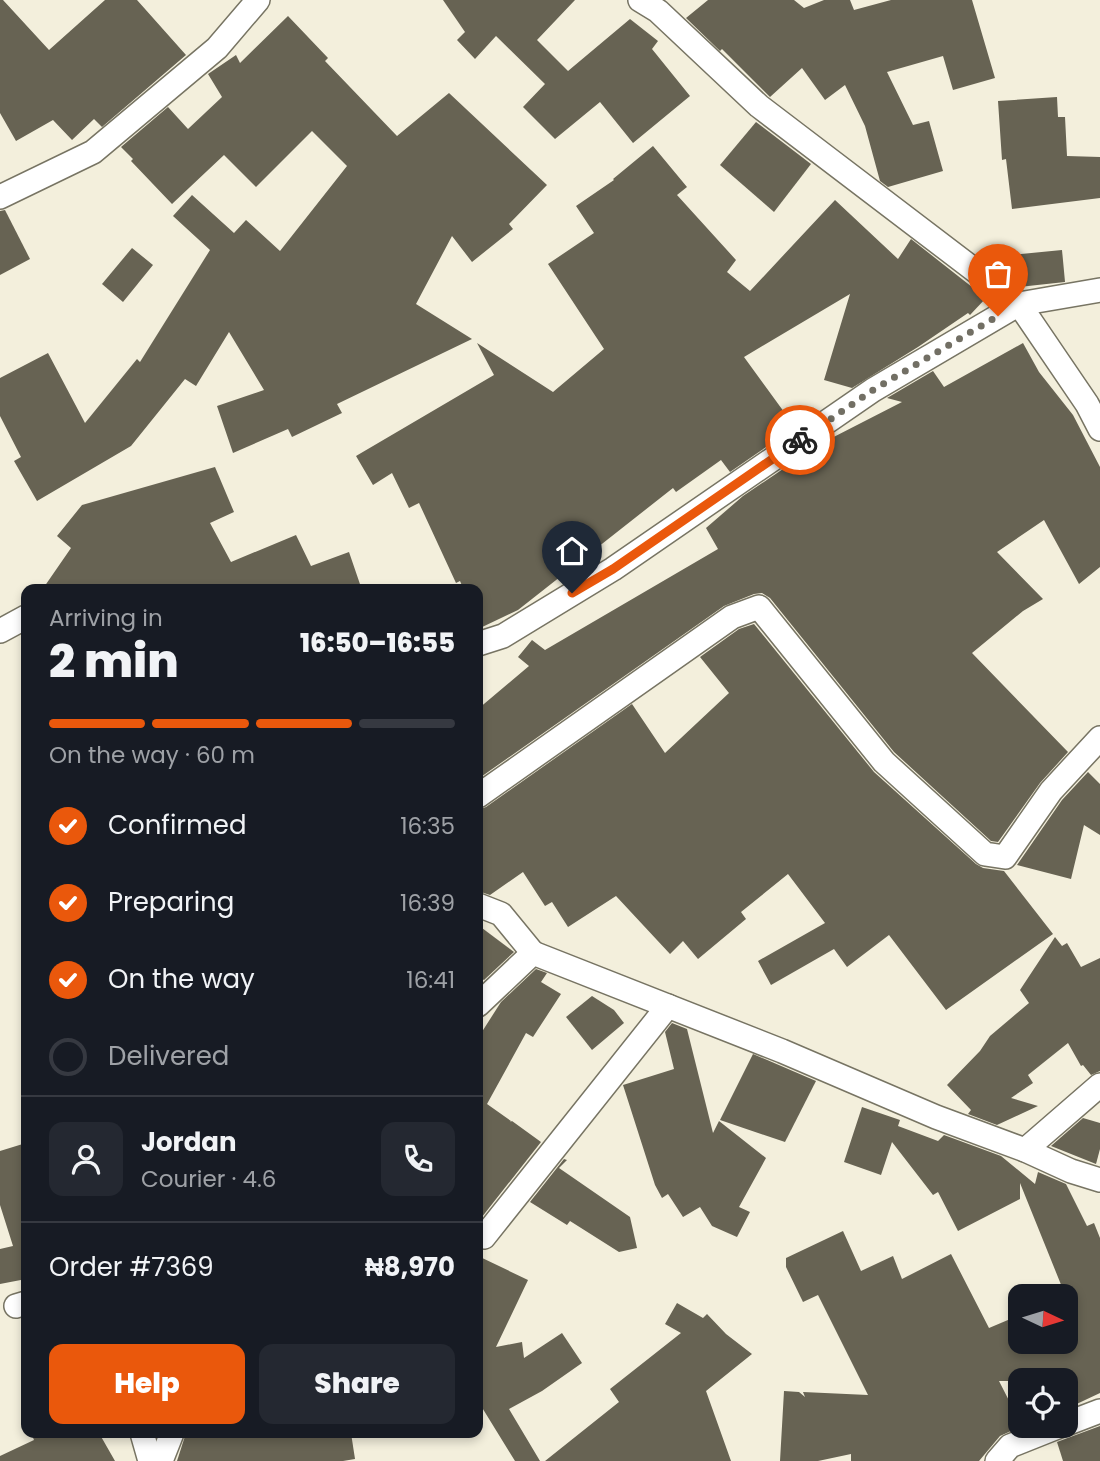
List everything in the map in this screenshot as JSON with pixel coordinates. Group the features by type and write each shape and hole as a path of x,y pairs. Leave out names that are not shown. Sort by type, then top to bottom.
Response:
{"street":[{"path":"0,197 93,152 218,48 258,0"},
{"path":"640,0 658,11 759,106 1019,304 1087,404 1100,429"},
{"path":"483,642 503,636 613,569 873,390 1019,304 1100,290"},
{"path":"483,792 732,617 759,607 884,762 985,854 1006,857 1051,791 1100,738"},
{"path":"0,631 21,620"},
{"path":"483,907 501,914 533,953 782,1051 936,1117 1100,1180"},
{"path":"483,1000 533,953"},
{"path":"484,1237 668,1006"},
{"path":"1025,1150 1100,1085"},
{"path":"1078,1419 1100,1411"},
{"path":"143,1438 150,1461"},
{"path":"162,1461 171,1438"},
{"path":"996,1461 1010,1446 1030,1438"}],"building":[{"path":"0,0 3,0 49,50 105,0 137,0 186,55 102,127 94,119 72,140 53,120 16,141 0,113"},
{"path":"443,0 575,0 537,40 568,71 630,19 658,41 652,49 690,96 633,143 600,102 555,139 523,107 545,84 496,36 475,59 457,40 465,32"},
{"path":"708,0 794,0 804,8 824,0 850,0 854,10 891,0 972,0 995,78 953,90 943,56 887,72 913,125 929,121 943,171 888,187 880,181 865,126 845,85 825,100 802,68 770,97 686,18"},
{"path":"288,16 328,58 325,61 397,136 449,93 547,185 509,224 513,229 472,262 452,236 416,304 472,339 337,404 342,413 292,437 288,429 233,453 217,406 264,390 229,332 196,386 185,379 131,446 37,501 14,461 21,457 0,416 0,378 48,353 85,423 137,359 140,362 210,250 173,216 192,195 234,233 246,220 280,251 347,166 312,131 256,187 224,155 172,204 121,147 168,107 188,129 222,97 208,74 236,55 240,63"},
{"path":"1057,97 1058,117 1065,117 1067,156 1100,157 1100,198 1012,209 1006,159 1002,160 998,101"},
{"path":"756,122 811,164 774,212 720,165"},
{"path":"653,146 687,187 677,195 736,260 727,272 750,291 835,200 898,259 911,239 986,298 970,315 968,313 852,388 824,380 850,294 744,357 795,427 730,472 721,460 676,492 673,488 518,610 483,627 483,584 461,584 460,581 456,583 419,503 409,508 392,473 373,485 356,456 494,375 477,343 553,392 604,349 548,264 594,233 576,206"},
{"path":"5,210 30,259 0,275 0,211"},
{"path":"132,248 153,265 123,302 102,284"},
{"path":"1062,250 1065,282 1019,287 1015,283 1012,255"},
{"path":"1023,343 1039,372 1073,415 1100,467 1100,567 1079,584 1044,520 997,552 1043,599 1023,611 972,653 1068,752 1040,783 998,842 991,841 894,752 770,598 762,593 724,606 483,775 483,705 529,666 518,657 532,640 545,650 718,549 706,528 743,496 820,444 902,402 887,398 933,371 944,387"},
{"path":"215,467 234,512 210,523 231,562 296,535 311,566 349,552 360,584 46,584 71,548 57,536 82,505"},
{"path":"754,624 874,772 976,864 983,868 1004,871 1053,934 946,1010 889,935 847,967 834,949 771,985 758,961 825,923 788,874 741,912 746,919 698,959 683,941 670,954 616,896 568,927 552,902 545,906 523,872 490,895 483,893 483,808 632,704 665,753 729,693 700,657 739,629"},
{"path":"1088,772 1100,784 1100,835 1084,825 1071,879 1017,865 1062,800"},
{"path":"483,929 514,952 483,980"},
{"path":"1055,937 1062,946 1067,943 1081,967 1100,958 1100,1071 1091,1075 1081,1066 1068,1043 1028,1075 1033,1083 1011,1098 1038,1106 997,1125 968,1114 971,1110 947,1085 980,1051 990,1036 1029,1003 1020,990"},
{"path":"536,969 547,973 541,982 561,994 533,1037 526,1033 487,1104 541,1142 483,1216 483,1030 501,1002"},
{"path":"592,996 614,1010 624,1023 592,1050 566,1017"},
{"path":"672,1023 687,1029 713,1133 719,1121 766,1158 739,1207 750,1212 737,1237 712,1226 700,1207 683,1217 668,1194 662,1198 655,1185 623,1085 674,1069 665,1032"},
{"path":"753,1054 816,1081 785,1142 720,1120"},
{"path":"862,1107 900,1120 898,1126 938,1141 944,1135 1001,1156 1035,1184 1038,1172 1066,1184 1087,1226 1094,1223 1100,1238 1100,1393 1078,1403 1078,1368 1008,1368 1008,1381 999,1381 1008,1399 1008,1432 1000,1436 979,1461 851,1461 851,1454 818,1461 780,1461 784,1391 799,1392 805,1397 803,1392 868,1395 818,1295 803,1302 786,1267 786,1258 843,1231 861,1271 893,1256 902,1279 951,1254 989,1328 1008,1320 1008,1354 1078,1354 1078,1284 1061,1284 1020,1183 1020,1199 958,1231 938,1192 933,1195 892,1142 881,1175 844,1162"},
{"path":"1083,1118 1100,1123 1100,1149 1096,1164 1051,1146"},
{"path":"21,1145 21,1280 0,1284 0,1249 13,1246 0,1205 0,1151"},
{"path":"564,1159 567,1160 559,1168 630,1217 637,1248 619,1252 570,1221 567,1225 530,1202"},
{"path":"483,1258 528,1280 496,1347 522,1342 524,1358 562,1333 582,1363 542,1391 509,1409 540,1461 515,1461 483,1409"},
{"path":"677,1303 703,1318 707,1314 726,1334 752,1354 706,1391 731,1461 545,1461 619,1402 610,1389 681,1333 665,1324"},
{"path":"1100,1426 1100,1461 1063,1461 1057,1442 1078,1438 1078,1434"},
{"path":"33,1438 102,1438 115,1461 0,1461 0,1456 34,1440"},
{"path":"184,1438 352,1438 355,1459 343,1461 177,1461"}],"way so far":[{"path":"800,440 873,390 998,316"}],"route":[{"path":"572,593 613,569 800,440"}]}
